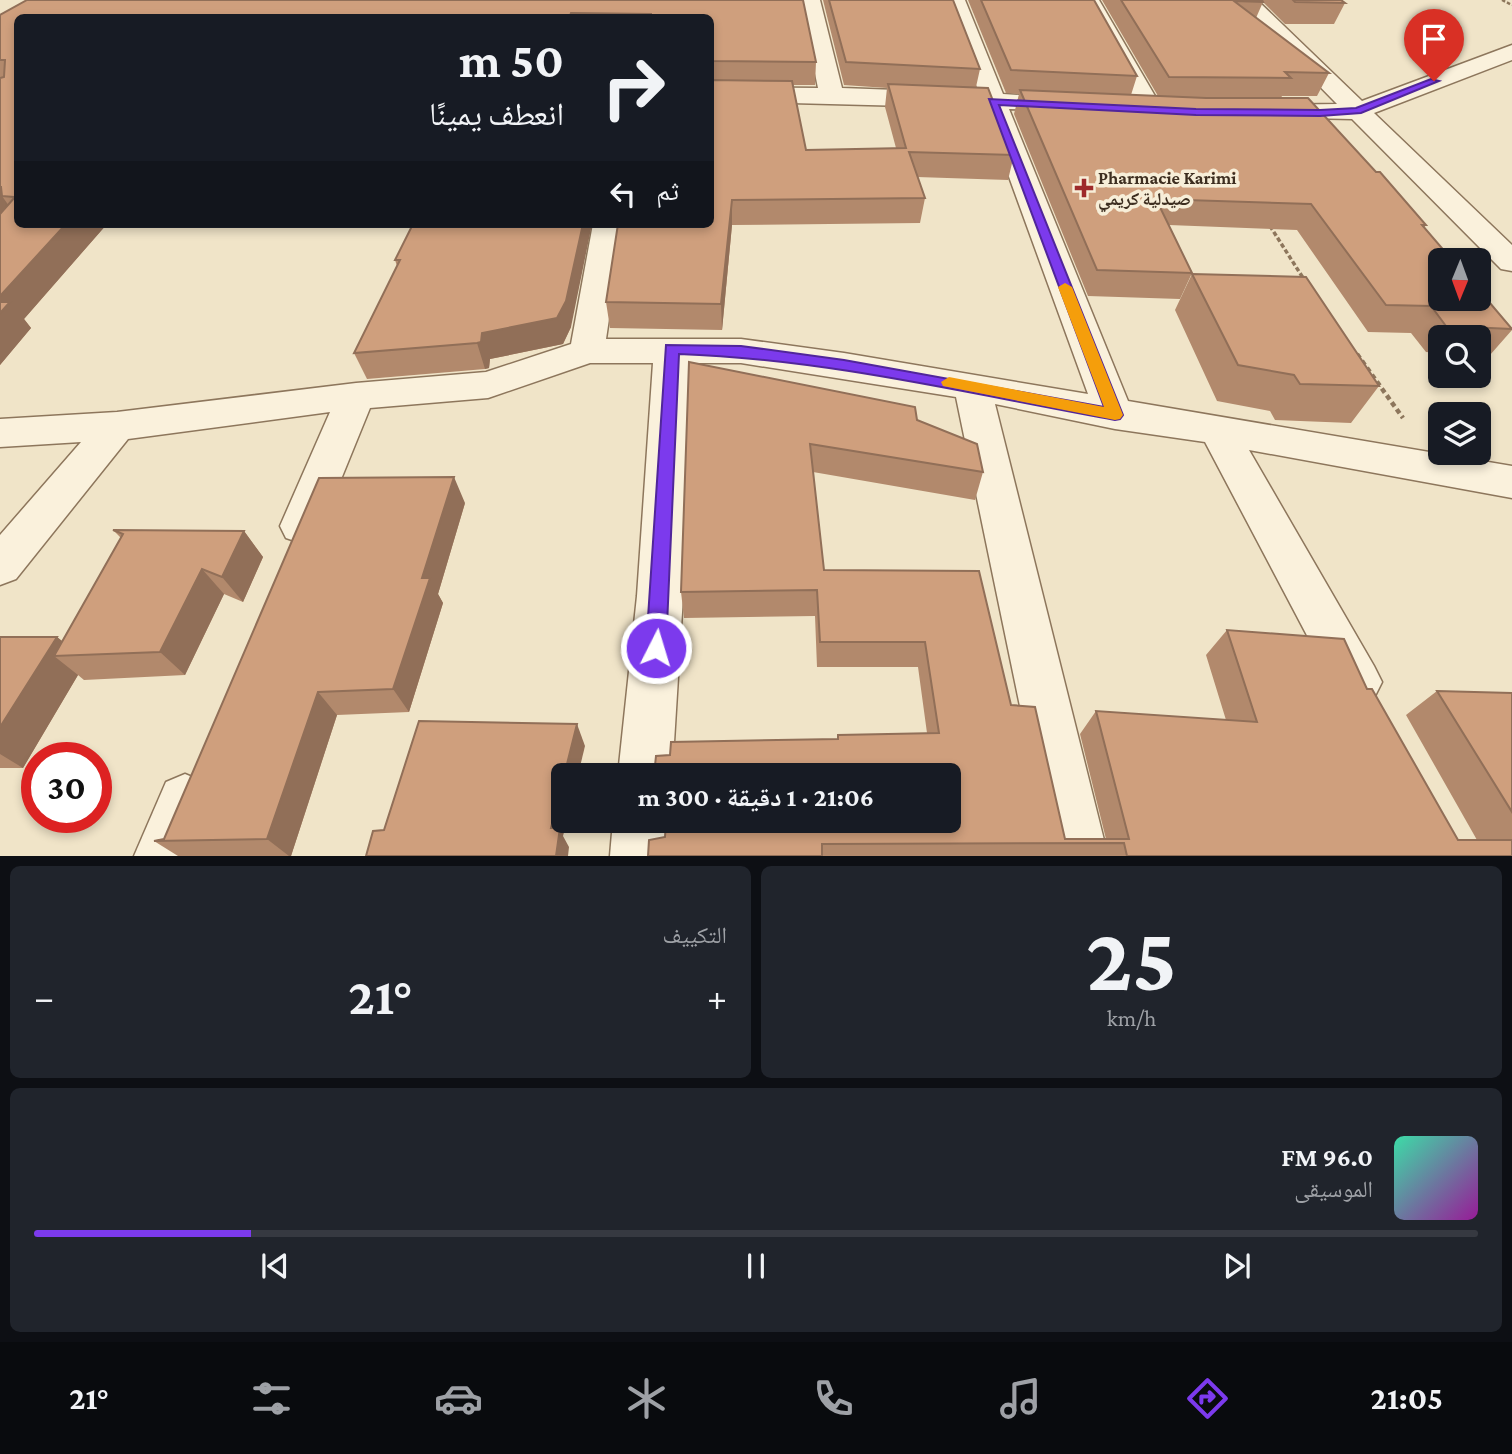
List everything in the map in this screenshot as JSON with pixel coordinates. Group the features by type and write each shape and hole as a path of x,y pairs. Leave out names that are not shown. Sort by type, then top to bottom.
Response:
{"street":[{"path":"810,0 832,95"},
{"path":"955,0 1115,415"},
{"path":"1089,0 1162,109 1125,106"},
{"path":"1245,0 1512,262"},
{"path":"1245,111 1357,111 1512,52"},
{"path":"714,94 832,95 1099,105"},
{"path":"587,351 607,228"},
{"path":"646,763 660,596 671,349"},
{"path":"0,433 117,426 356,396 488,385 587,351 741,351 972,386 1115,415 1512,482"},
{"path":"972,386 1080,856"},
{"path":"286,562 356,396"},
{"path":"0,566 117,426"},
{"path":"1219,433 1380,723"},
{"path":"162,856 200,766"},
{"path":"638,856 640,833"}],"path":[{"path":"1502,0 1512,5"},
{"path":"1268,223 1311,289"},
{"path":"1352,346 1439,470"}],"building":[{"path":"27,0 803,0 816,62 714,61 714,14 14,14 14,197 2,196 0,187 0,78 4,77 5,60 0,60 0,15"},
{"path":"829,0 953,0 980,69 846,62"},
{"path":"981,0 1094,0 1137,76 1011,70"},
{"path":"1121,0 1262,0 1263,2 1234,1 1329,73 1285,72 1291,78 1169,77"},
{"path":"1293,0 1341,0 1345,3 1295,2"},
{"path":"714,80 792,81 806,150 906,148 888,84 988,88 1014,155 909,152 925,198 732,200 721,304 606,302 617,228 714,228"},
{"path":"1020,90 1206,98 1308,98 1376,172 1380,172 1426,225 1422,225 1442,248 1428,248 1428,306 1386,305 1311,204 1156,199 1192,273 1097,270"},
{"path":"14,198 14,228 62,228 0,296 0,214"},
{"path":"411,228 582,228 566,301 557,318 482,333 481,342 477,343 354,353 400,260 395,260"},
{"path":"1192,274 1306,277 1379,386 1300,384 1294,375 1238,365"},
{"path":"0,302 10,302 0,313"},
{"path":"1491,304 1512,329 1491,328 1491,325 1445,325 1436,312 1491,312"},
{"path":"689,362 915,407 917,420 977,444 983,472 810,444 824,570 979,571 1011,705 1035,707 1065,839 1129,839 1096,711 1257,722 1227,630 1344,639 1367,689 1372,689 1458,840 1512,840 1512,856 1127,856 1124,843 822,844 822,856 648,856 649,840 665,837 665,833 961,833 961,763 655,763 656,756 670,755 671,742 838,739 838,735 939,733 925,642 820,642 817,590 681,592"},
{"path":"454,477 422,578 430,578 393,689 318,692 267,839 154,841 164,839 319,478"},
{"path":"113,530 244,531 222,577 202,569 160,652 54,656 123,534"},
{"path":"0,637 57,637 0,727"},
{"path":"1437,691 1512,693 1512,812"},
{"path":"419,721 577,724 567,763 551,763 551,833 559,833 556,856 366,856 373,831 384,830"}],"slow traffic":[{"path":"949,382 1115,415 1065,287"}],"place":[{"name":"Pharmacie Karimi صيدلية كريمي","path":"1084,188"}],"route":[{"path":"656,648 671,349 741,351 844,365 972,386 1115,415 993,102 1196,112 1320,113 1357,111 1434,81"}]}
